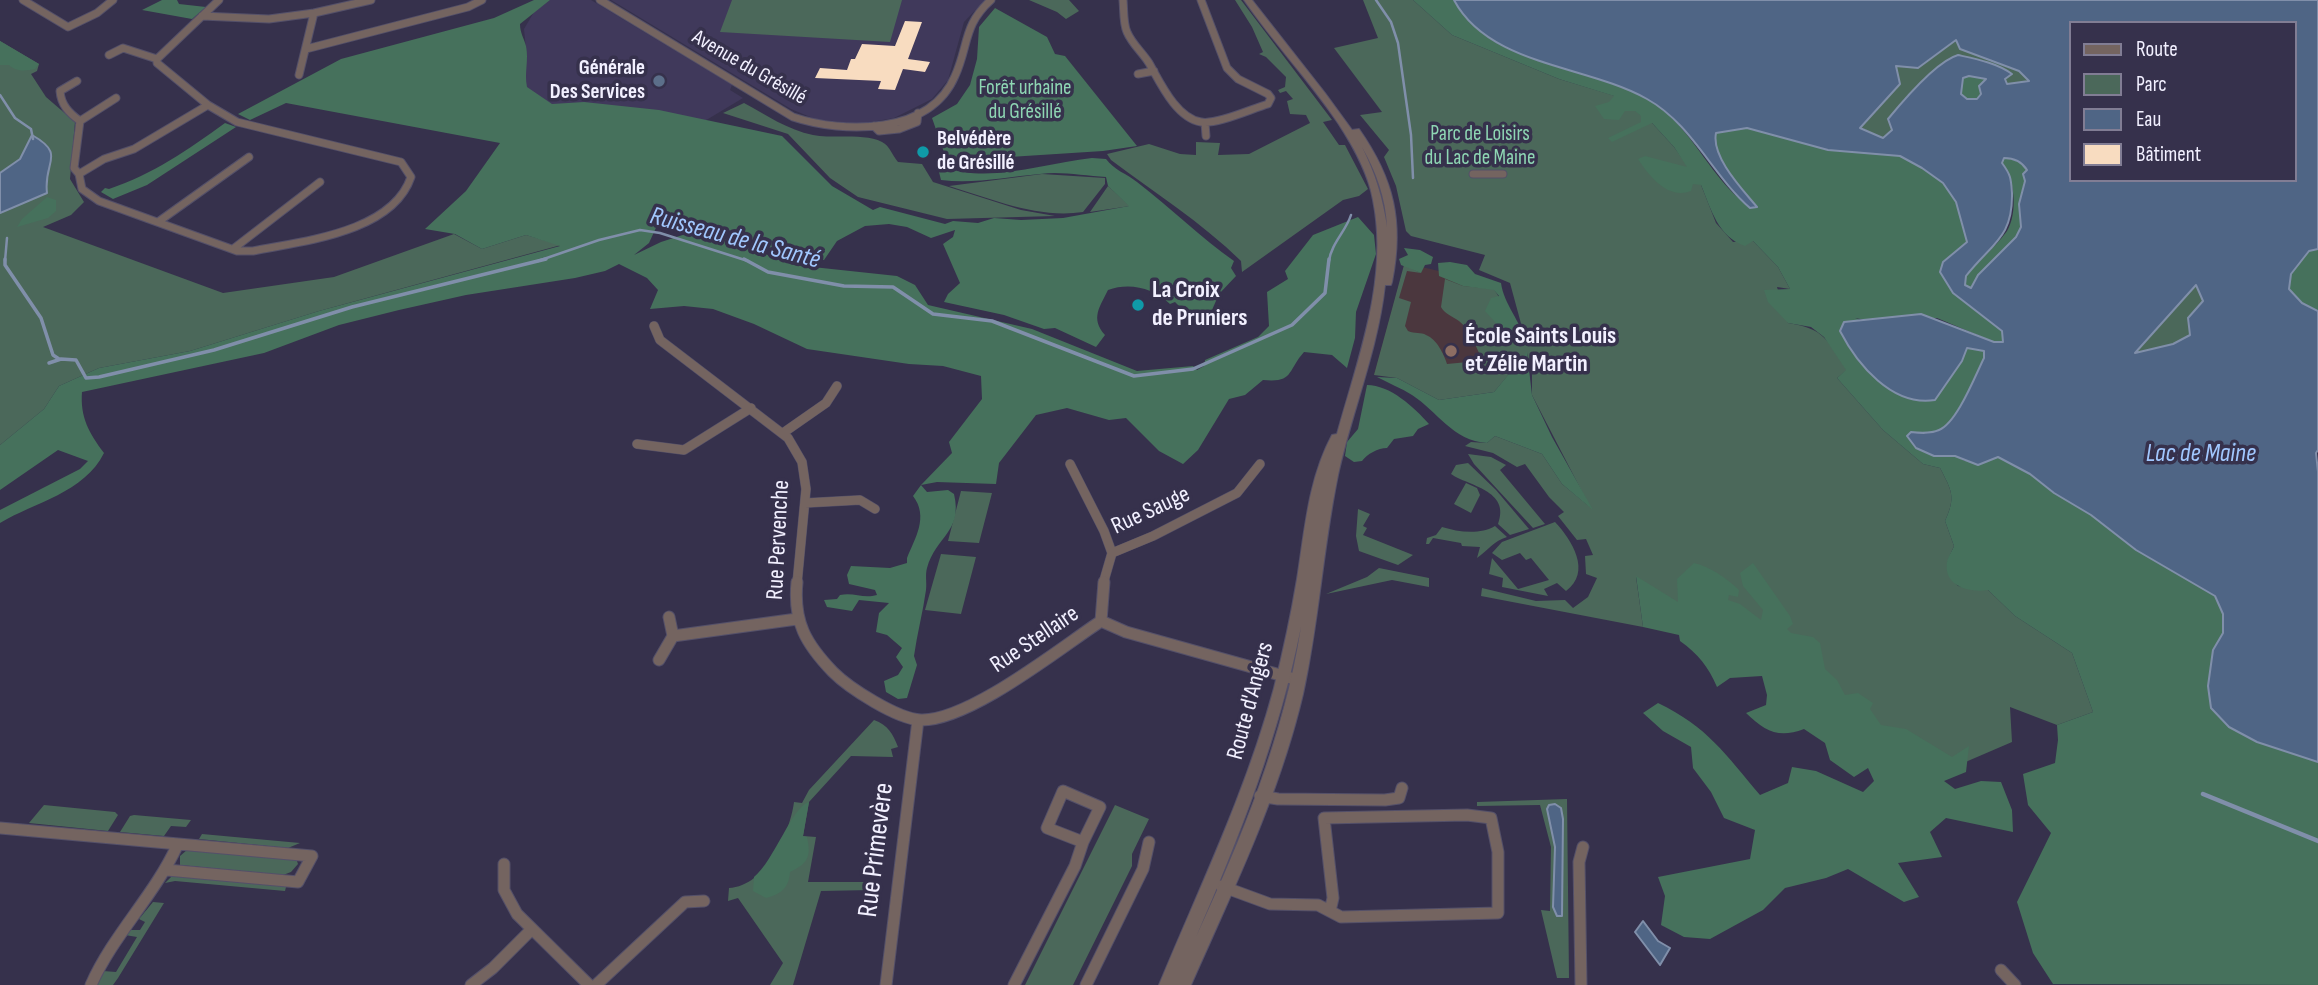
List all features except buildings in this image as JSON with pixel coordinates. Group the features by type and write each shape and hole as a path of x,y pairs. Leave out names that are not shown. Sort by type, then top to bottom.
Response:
{"street":[{"path":"23,0 40,13 68,27 97,13 113,0"},
{"path":"157,59 219,0"},
{"path":"202,16 269,19 314,13 371,0"},
{"path":"306,49 390,27 399,28 415,20 468,7 482,0"},
{"name":"Avenue du Grésillé","path":"600,0 793,117 834,127 874,126 885,132 917,122 918,113 939,99 949,88 968,26 976,13 991,0"},
{"path":"1122,0 1126,30 1154,71 1164,92 1192,120 1205,124 1264,106 1271,98 1266,92 1240,81 1229,71 1219,53 1201,0"},
{"path":"1248,0 1357,145 1378,197 1389,239"},
{"name":"Route d'Angers","path":"1184,985 1219,885 1256,795 1291,678 1346,419 1389,275 1389,196 1371,152 1253,0"},
{"path":"299,75 314,13"},
{"path":"109,55 123,48 157,59"},
{"path":"116,97 80,121 74,168 79,174 82,190 99,201 233,250 267,248 361,226 407,190 411,177 407,168 391,158 247,125 208,104 157,63 157,59"},
{"path":"1138,74 1154,71"},
{"path":"77,81 60,90 60,97 66,108 80,121"},
{"path":"79,174 104,159 134,149 208,104"},
{"path":"1205,124 1206,136"},
{"path":"158,222 249,157"},
{"path":"1473,174 1503,174"},
{"path":"233,250 320,182"},
{"name":"Rue Pervenche","path":"654,326 660,340 783,433 802,462 805,502 795,599 797,619 813,652 840,679 875,704 918,720"},
{"path":"783,433 826,402 837,386"},
{"path":"637,444 684,450 751,408"},
{"path":"1070,464 1104,531 1112,553"},
{"name":"Rue Sauge","path":"1101,621 1101,591 1112,553 1153,536 1237,493 1260,464"},
{"path":"805,502 860,500 875,509"},
{"path":"659,660 673,636 669,617"},
{"path":"673,636 797,619"},
{"name":"Rue Stellaire","path":"918,720 940,718 972,707 1101,621 1126,632 1291,678"},
{"name":"Rue Primevère","path":"886,985 918,720"},
{"path":"1256,795 1385,800 1399,798 1402,788"},
{"path":"1014,985 1075,866 1100,807 1063,791 1047,828 1083,842"},
{"path":"1219,885 1270,904 1318,905 1341,918 1497,913 1498,852 1491,818 1467,815 1324,818 1333,898 1330,911"},
{"path":"0,828 177,846 191,843 312,856 298,882 167,870"},
{"path":"1086,985 1143,869 1149,842"},
{"path":"91,985 125,925 149,898 167,870 177,846"},
{"path":"1581,985 1579,863 1583,847"},
{"path":"504,864 504,890 517,914 589,985"},
{"name":"Route d'Angers","path":"1167,985 1219,885"},
{"path":"596,985 685,902 704,901"},
{"path":"471,985 493,968 532,929"},
{"path":"2001,970 2015,985"}],"shaded area":[{"path":"550,0 591,0 732,85 730,90 743,98 703,122 542,105 520,100 524,61 527,59 524,29 534,12"},
{"path":"611,0 985,0 964,22 948,80 932,99 894,118 860,124 815,119 791,109"},
{"name":"École Saints Louis et Zélie Martin","path":"1405,263 1485,282 1527,372 1374,375"}],"green space":[{"path":"162,0 177,0 179,4 206,7 192,19 142,10"},
{"path":"534,0 550,0 520,24 527,51 527,87 552,104 584,102 659,110 782,136 832,186 873,210 880,207 945,224 953,221 978,223 994,218 1063,218 1129,206 1108,186 1106,177 1048,173 953,181 941,180 939,172 944,167 961,172 998,173 1092,158 1106,159 1234,261 1231,268 1236,276 1219,294 1205,326 1200,327 1175,302 1170,304 1149,290 1125,287 1108,290 1097,318 1105,335 1096,347 1055,328 1044,329 1004,315 944,302 960,283 943,244 953,237 955,230 931,238 907,227 889,224 865,226 837,241 824,260 796,258 697,220 660,219 649,243 634,255 661,242 692,232 713,234 794,265 897,276 915,285 928,305 1032,329 1137,371 1193,366 1197,370 1204,366 1205,360 1258,337 1269,326 1267,292 1288,279 1285,271 1313,235 1358,217 1374,235 1376,254 1356,312 1355,338 1347,368 1332,355 1304,352 1285,377 1280,380 1263,380 1245,395 1229,399 1198,450 1183,464 1159,451 1126,418 1109,420 1067,408 1036,415 999,463 996,484 937,482 921,485 952,453 949,442 982,399 981,376 943,366 909,364 807,349 754,324 713,309 684,306 650,309 658,290 647,278 619,264 605,271 575,278 466,295 399,310 339,325 264,353 82,392 82,409 87,424 104,453 95,467 72,487 0,523 0,510 80,469 88,461 58,450 0,490 0,445 44,409 59,386 99,368 190,351 319,311 560,246 526,235 482,249 455,234 425,229 466,191 500,143 286,103 250,120 238,114 341,59 494,18"},
{"path":"732,0 902,0 890,42 720,32"},
{"path":"1029,0 1069,0 1079,11 1066,19 1057,12"},
{"path":"1235,0 1241,0 1332,120 1323,122 1339,145 1345,145 1368,189 1359,196 1343,200 1242,272 1241,261 1226,247 1111,160 1107,154 1149,144 1180,154 1196,155 1196,142 1220,143 1218,155 1249,154 1310,123 1306,115 1290,114 1287,101 1293,99 1286,91 1280,93 1278,90 1285,87 1286,77 1266,57 1259,54 1263,52 1252,27"},
{"name":"Parc de Loisirs du Lac de Maine","path":"1363,0 1413,0 1452,35 1559,79 1615,96 1652,123 1674,147 1701,185 1716,223 1733,242 1753,241 1778,267 1790,289 1777,287 1788,323 1810,329 1824,338 1847,370 1837,378 1883,430 1923,464 1940,468 1951,494 1951,506 1945,521 1954,546 1947,567 1953,580 1958,586 1988,590 2015,616 2072,653 2093,712 2057,725 2010,707 2012,742 1919,782 1636,577 1643,627 1481,596 1482,588 1536,601 1565,600 1573,608 1588,597 1597,578 1586,574 1585,556 1593,555 1586,539 1577,540 1558,516 1564,512 1549,497 1525,464 1517,467 1493,453 1465,446 1471,442 1487,443 1495,436 1542,454 1562,484 1590,507 1532,395 1532,375 1527,353 1494,392 1439,400 1397,378 1374,375 1404,265 1421,273 1407,271 1399,298 1411,302 1405,326 1408,331 1424,334 1434,340 1447,364 1478,361 1476,356 1480,355 1466,328 1441,307 1445,279 1463,286 1494,289 1526,342 1510,283 1479,270 1485,255 1411,236 1406,231 1396,186 1384,157 1389,150 1360,115 1382,112 1334,48 1378,38"},
{"path":"1413,0 1454,0 1470,23 1516,52 1598,78 1649,100 1674,120 1734,194 1757,207 1723,163 1718,153 1716,133 1747,128 1828,150 1900,156 1943,183 1956,202 1967,242 1943,262 1953,293 2002,331 2003,342 1994,342 1937,318 1870,321 1855,318 1962,361 1967,348 1984,351 1984,358 1965,398 1946,425 1932,432 1911,432 1934,456 1955,456 1965,461 1998,456 2091,515 2136,550 2216,596 2223,614 2223,633 2213,650 2257,742 2318,762 2318,985 2053,984 2033,953 2017,902 2051,833 2028,805 2023,774 2055,763 2057,725 2093,712 2072,653 2015,616 1988,590 1967,589 1954,583 1949,577 1947,562 1954,546 1945,521 1951,506 1951,494 1940,468 1923,464 1883,430 1837,378 1846,370 1824,337 1811,327 1788,323 1768,302 1764,290 1790,289 1778,267 1753,241 1745,246 1728,236 1712,212 1701,185 1693,184 1691,191 1675,192 1660,185 1648,172 1638,159 1645,156 1687,167 1674,147 1652,123 1612,142 1608,138 1641,122 1641,116 1635,111 1625,111 1619,120 1604,119 1595,106 1609,102 1614,96 1559,79 1452,35"},
{"name":"Forêt urbaine du Grésillé","path":"995,8 1047,37 1055,54 1065,56 1137,146 1103,151 947,161 932,118 957,104 970,85 977,59 979,27"},
{"path":"1957,40 1990,61 2019,71 2030,81 2007,84 2004,80 1932,73 1907,96 1892,130 1883,138 1860,127 1899,84 1896,66 1918,68"},
{"path":"0,41 39,64 37,71 31,74 46,97 75,122 70,179 84,202 71,215 43,227 223,293 334,277 454,234 482,249 526,235 561,245 319,311 190,351 99,368 59,386 44,409 0,445"},
{"path":"0,41 39,64 35,69 25,70 0,65"},
{"path":"1969,76 1986,79 1979,86 1981,94 1977,99 1967,99 1961,95 1963,78"},
{"path":"744,103 777,122 804,133 875,139 887,146 898,162 922,164 933,182 1021,210 1055,216 947,219 858,197 830,178 788,134 723,113"},
{"path":"225,123 236,127 147,185 113,199 101,192 105,188 125,183 155,169"},
{"path":"2004,158 2017,161 2027,170 2019,204 2021,227 2016,238 1978,275 1971,288 1965,285 1966,276 2007,231 2013,215 2012,187 2002,163"},
{"path":"1042,174 1105,178 1105,184 1083,212 1066,213 1032,210 949,186"},
{"path":"1108,186 1130,206 1090,212"},
{"path":"47,197 56,200 56,211 48,218 17,227 22,219"},
{"path":"1404,248 1420,250 1433,257 1431,264 1425,265 1421,273 1401,265 1399,259 1408,255"},
{"path":"2318,249 2318,311 2302,303 2289,289 2291,274 2309,251"},
{"path":"1438,263 1467,265 1475,274 1501,283 1505,299 1526,343 1513,342 1485,311 1491,298 1499,296 1494,290 1463,286 1439,276"},
{"path":"2196,285 2203,301 2191,335 2173,344 2133,354"},
{"path":"1527,352 1532,395 1593,510 1562,484 1542,454 1495,436 1487,443 1464,437 1412,395 1377,377 1397,378 1439,400 1494,392"},
{"path":"1367,385 1393,393 1409,404 1429,424 1418,429 1413,436 1394,439 1387,448 1373,452 1362,461 1354,462 1345,456 1347,442 1358,429"},
{"path":"1468,454 1491,457 1506,465 1500,470 1545,524 1533,528"},
{"path":"1468,463 1496,490 1529,529 1510,535 1498,524 1499,504 1493,496 1451,474 1456,465"},
{"path":"1466,483 1477,488 1480,495 1471,513 1454,504"},
{"path":"921,485 927,492 948,490 954,494 955,517 927,568 926,590 914,656 917,665 907,698 898,699 886,692 884,681 898,675 903,667 896,657 902,648 887,635 876,632 879,613 889,603 859,600 852,611 827,607 824,600 837,599 845,594 877,595 875,590 849,584 847,575 851,566 890,568 907,563 920,520 918,504 913,496"},
{"path":"961,491 992,493 979,543 948,541"},
{"path":"1358,509 1370,514 1363,526 1367,528 1363,535 1413,555 1398,565 1359,551 1356,536"},
{"path":"1555,522 1568,538 1577,556 1578,575 1566,591 1557,583 1544,589 1548,596 1502,587 1503,578 1489,574 1492,558 1518,589 1549,580 1531,558 1526,560 1520,553 1502,560 1492,553 1502,542"},
{"path":"1495,526 1507,537 1477,558 1480,547 1462,546 1461,543 1433,538 1426,544 1427,538 1436,535 1442,527 1469,532 1483,531"},
{"path":"941,554 976,557 961,614 925,610"},
{"path":"1694,563 1724,577 1739,590 1738,597 1729,595 1728,600 1740,604 1761,620 1763,610 1743,586 1740,573 1753,563 1790,616 1793,624 1787,629 1791,633 1813,637 1820,643 1825,669 1837,680 1845,695 1858,693 1873,703 1870,709 1881,725 1906,729 1952,757 1969,746 1966,772 1944,781 1955,789 1981,781 2001,782 2012,810 2013,832 1946,818 1930,832 1942,857 1898,863 1919,897 1904,902 1848,869 1826,878 1785,888 1763,910 1710,939 1684,937 1661,925 1665,896 1658,877 1750,859 1755,830 1724,818 1711,792 1693,768 1691,747 1663,731 1643,713 1658,703 1690,722 1726,754 1760,795 1788,783 1792,767 1816,771 1863,792 1874,781 1868,768 1854,777 1830,760 1825,743 1804,729 1787,733 1772,732 1746,713 1766,705 1767,695 1762,676 1730,678 1717,687 1706,667 1680,641 1679,635 1643,627 1636,576 1678,602 1677,579"},
{"path":"1379,568 1429,578 1429,587 1392,580 1326,594 1367,577"},
{"path":"874,720 886,727 894,738 898,747 891,749 893,757 851,756 809,802 803,836 816,837 808,882 874,882 872,890 821,891 793,985 770,985 783,963 738,898 728,901 729,888 742,885 765,868 781,842 792,815 794,802 802,803 809,790"},
{"path":"1567,799 1569,978 1557,978 1541,910 1550,911 1551,847 1540,805 1477,806 1477,802"},
{"path":"809,802 803,836 807,837 807,858 790,872 783,889 766,898 753,891 754,877 769,859 796,813"},
{"path":"44,805 115,812 118,815 108,831 29,823"},
{"path":"1115,805 1149,819 1132,854 1132,866 1073,985 1025,985"},
{"path":"130,816 191,820 186,827 171,826 164,836 120,832"},
{"path":"202,834 300,843 288,848 199,839"},
{"path":"187,850 296,858 298,864 291,872 283,875 180,865 180,856"},
{"path":"174,874 286,887 285,891 175,881 165,883"},
{"path":"153,902 164,903 118,978 113,985 97,985 103,971 116,972 137,937 125,935 131,930 140,930 145,922 139,919"}],"water":[{"name":"Lac de Maine","path":"1454,0 2318,0 2318,249 2309,251 2291,274 2289,289 2302,303 2318,311 2318,762 2257,742 2229,727 2211,708 2208,686 2213,650 2223,633 2223,614 2215,596 2136,550 2091,515 2054,493 2030,474 1998,457 1978,465 1955,456 1934,456 1916,448 1907,436 1911,432 1929,433 1946,426 1971,387 1984,358 1984,351 1967,348 1962,361 1935,400 1919,400 1904,397 1878,380 1847,344 1840,331 1844,322 1921,314 1994,342 2003,342 2002,331 1953,293 1940,272 1943,262 1967,242 1956,202 1943,183 1900,156 1828,150 1747,128 1716,133 1718,152 1723,162 1757,207 1750,208 1724,181 1677,122 1647,99 1596,78 1541,61 1490,39 1470,22","holes":["1956,40 1960,49 2019,71 2029,81 2007,84 2005,79 2012,74 2006,70 1958,55 1940,65 1920,83 1888,119 1892,130 1883,138 1860,128 1900,84 1896,66 1918,68","1969,76 1986,79 1979,86 1981,94 1977,99 1967,99 1961,94 1963,78","2004,158 2008,158 2020,163 2027,170 2023,174 2025,181 2019,204 2021,227 2016,237 1978,275 1971,288 1965,285 1966,276 1999,239 2009,220 2012,188 2010,177 2002,163","2196,285 2203,301 2188,318 2190,335 2173,344 2135,353"]},
{"path":"32,135 49,148 51,154 47,193 0,213 0,173 20,159"},
{"path":"1555,804 1561,808 1563,819 1562,916 1557,916 1553,907 1555,847 1547,809 1549,805"},
{"path":"1643,921 1658,941 1670,948 1660,965 1635,932"}],"waterway":[{"name":"Ruisseau de la Santé","path":"1376,0 1391,22 1398,43 1411,135 1413,178"},
{"path":"0,95 15,118 31,129 33,139"},
{"name":"Ruisseau de la Santé","path":"1329,261 1351,215"},
{"name":"Ruisseau de la Santé","path":"538,261 599,240 640,230 660,233 747,261"},
{"path":"5,261 7,238"},
{"name":"Ruisseau de la Santé","path":"538,261 546,259"},
{"name":"Ruisseau de la Santé","path":"747,261 768,272 844,286 893,287 933,314 992,321 1134,376 1193,369 1292,325 1325,293 1329,259"},
{"path":"5,261 5,265 41,318 53,355 59,359"},
{"name":"Ruisseau de la Santé","path":"49,363 61,359 76,360 86,378 99,377 214,350 352,307 538,261"},
{"path":"2203,794 2318,841"}],"place":[{"name":"Générale Des Services","path":"659,81"},
{"name":"Belvédère de Grésillé","path":"923,152"},
{"name":"La Croix de Pruniers","path":"1138,305"},
{"name":"École Saints Louis et Zélie Martin","path":"1451,351"}]}
